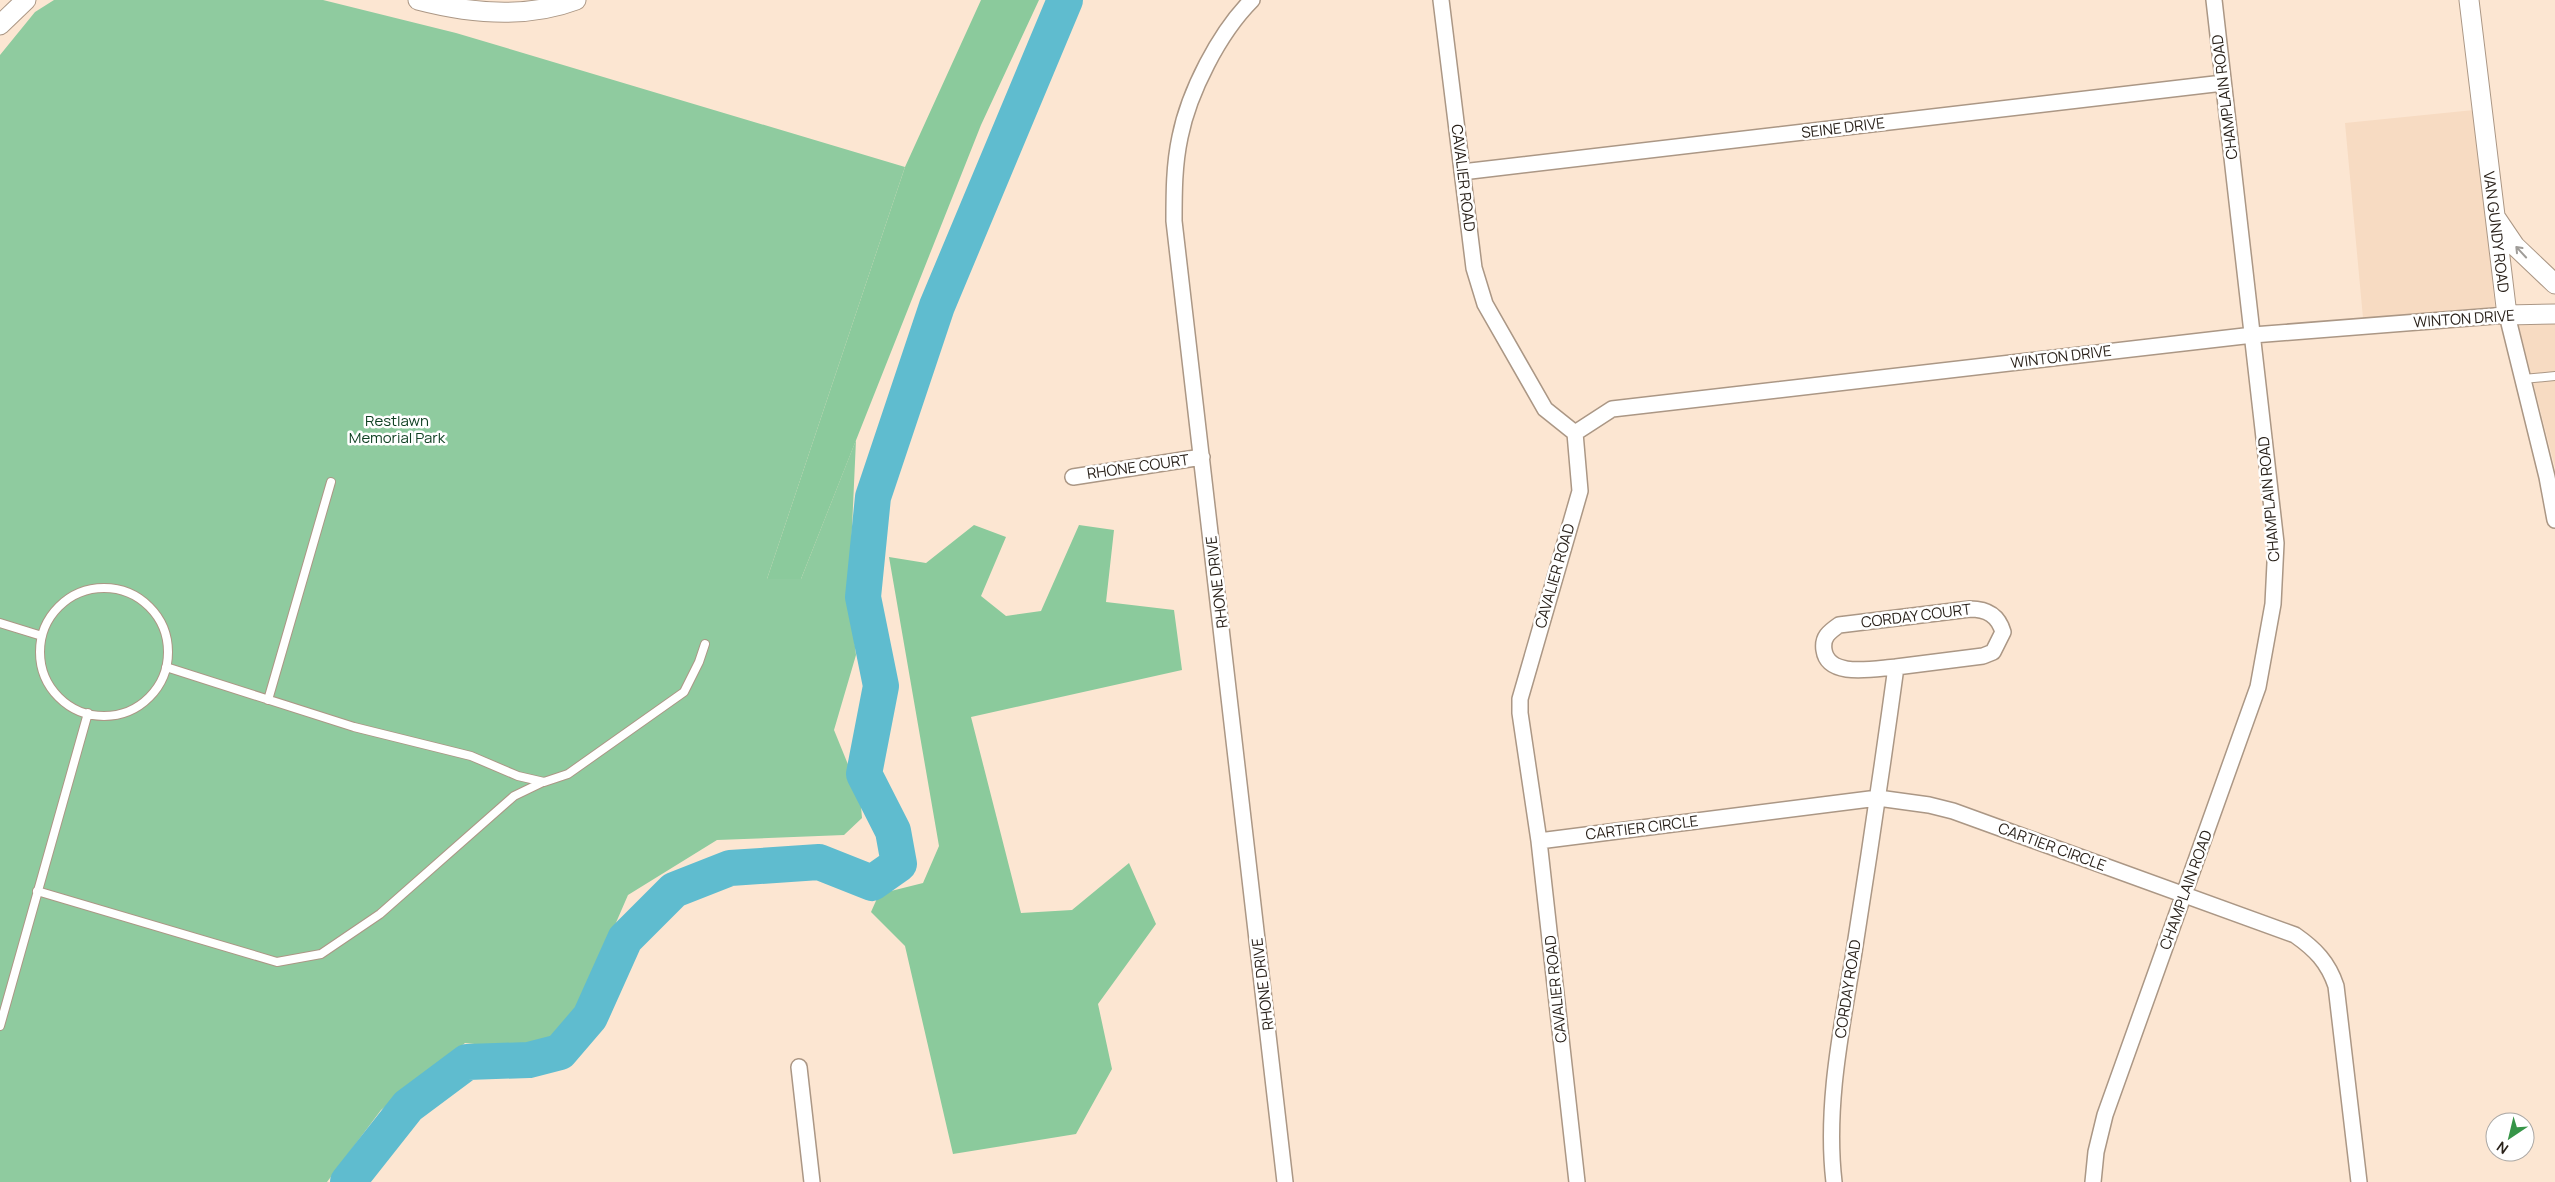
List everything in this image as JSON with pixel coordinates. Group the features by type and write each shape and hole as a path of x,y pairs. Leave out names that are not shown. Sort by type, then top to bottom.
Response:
{"street":[{"path":"0,25 26,0"},
{"path":"418,0 446,8 491,13 533,10 576,0"},
{"name":"RHONE DRIVE","path":"1252,0 1225,36 1206,66 1192,98 1180,136 1174,178 1174,221 1286,1182"},
{"name":"CAVALIER ROAD","path":"1440,0 1474,268 1485,304 1545,409 1575,433 1580,491 1520,699 1520,713 1540,842 1577,1182"},
{"name":"CHAMPLAIN ROAD","path":"2093,1182 2096,1152 2105,1115 2258,687 2273,604 2276,542 2214,0"},
{"name":"VAN GUNDY ROAD","path":"2469,0 2507,315 2547,477 2555,520"},
{"name":"SEINE DRIVE","path":"1462,172 2223,84"},
{"path":"2494,215 2516,246 2555,284"},
{"name":"WINTON DRIVE","path":"1575,433 1612,409 2253,335 2507,315 2555,314"},
{"name":"RHONE COURT","path":"1073,477 1202,458"},
{"name":"CORDAY COURT","path":"1970,609 1987,611 2000,622 2003,632 1993,652 1983,656 1896,667 1842,670 1832,664 1824,653 1823,642 1829,632 1839,625 1970,609"},
{"path":"1878,798 1896,667"},
{"name":"CARTIER CIRCLE","path":"1540,842 1878,798 1929,805 1953,811 2295,935 2311,946 2331,970 2336,986 2359,1182"},
{"name":"CORDAY ROAD","path":"1834,1182 1832,1122 1835,1074 1878,798"},
{"path":"799,1067 812,1182"}],"lane":[{"path":"2523,380 2555,376"},
{"path":"268,700 331,482"},
{"path":"99,588 121,590 141,599 157,615 166,635 168,657 163,679 150,697 132,710 110,716 88,714 70,706 55,692 45,675 40,656 42,636 50,618 63,603 80,592 99,588"},
{"path":"0,623 42,636"},
{"path":"37,891 277,962 321,954 380,914 514,796 544,782 568,774 684,692 699,662 705,644"},
{"path":"166,667 354,727 471,756 518,776 544,782"},
{"path":"0,1026 88,714"}],"shaded area":[{"path":"2474,110 2495,307 2363,318 2345,123"},
{"path":"2555,322 2555,468 2518,323"}],"green space":[{"name":"Restlawn Memorial Park","path":"54,0 323,0 456,33 905,167 767,579 801,579 856,440 849,594 856,655 834,730 860,794 862,818 844,835 717,840 628,895 572,1024 555,1043 533,1050 465,1043 381,1110 327,1182 0,1182 0,55 35,12"},
{"path":"981,0 1039,0 981,125 801,579 767,579 905,167"},
{"path":"974,525 1006,537 981,596 1006,616 1041,611 1079,525 1114,530 1106,602 1174,610 1182,670 971,717 1021,913 1072,910 1129,863 1156,924 1098,1004 1112,1069 1076,1134 953,1154 905,946 871,912 879,894 923,883 939,846 889,557 926,563"}],"waterway":[{"path":"348,1182 408,1106 467,1062 529,1060 560,1052 590,1017 625,939 674,890 730,868 819,862 872,883 899,864 893,831 864,774 881,686 863,597 873,497 937,306 1065,0"}]}
